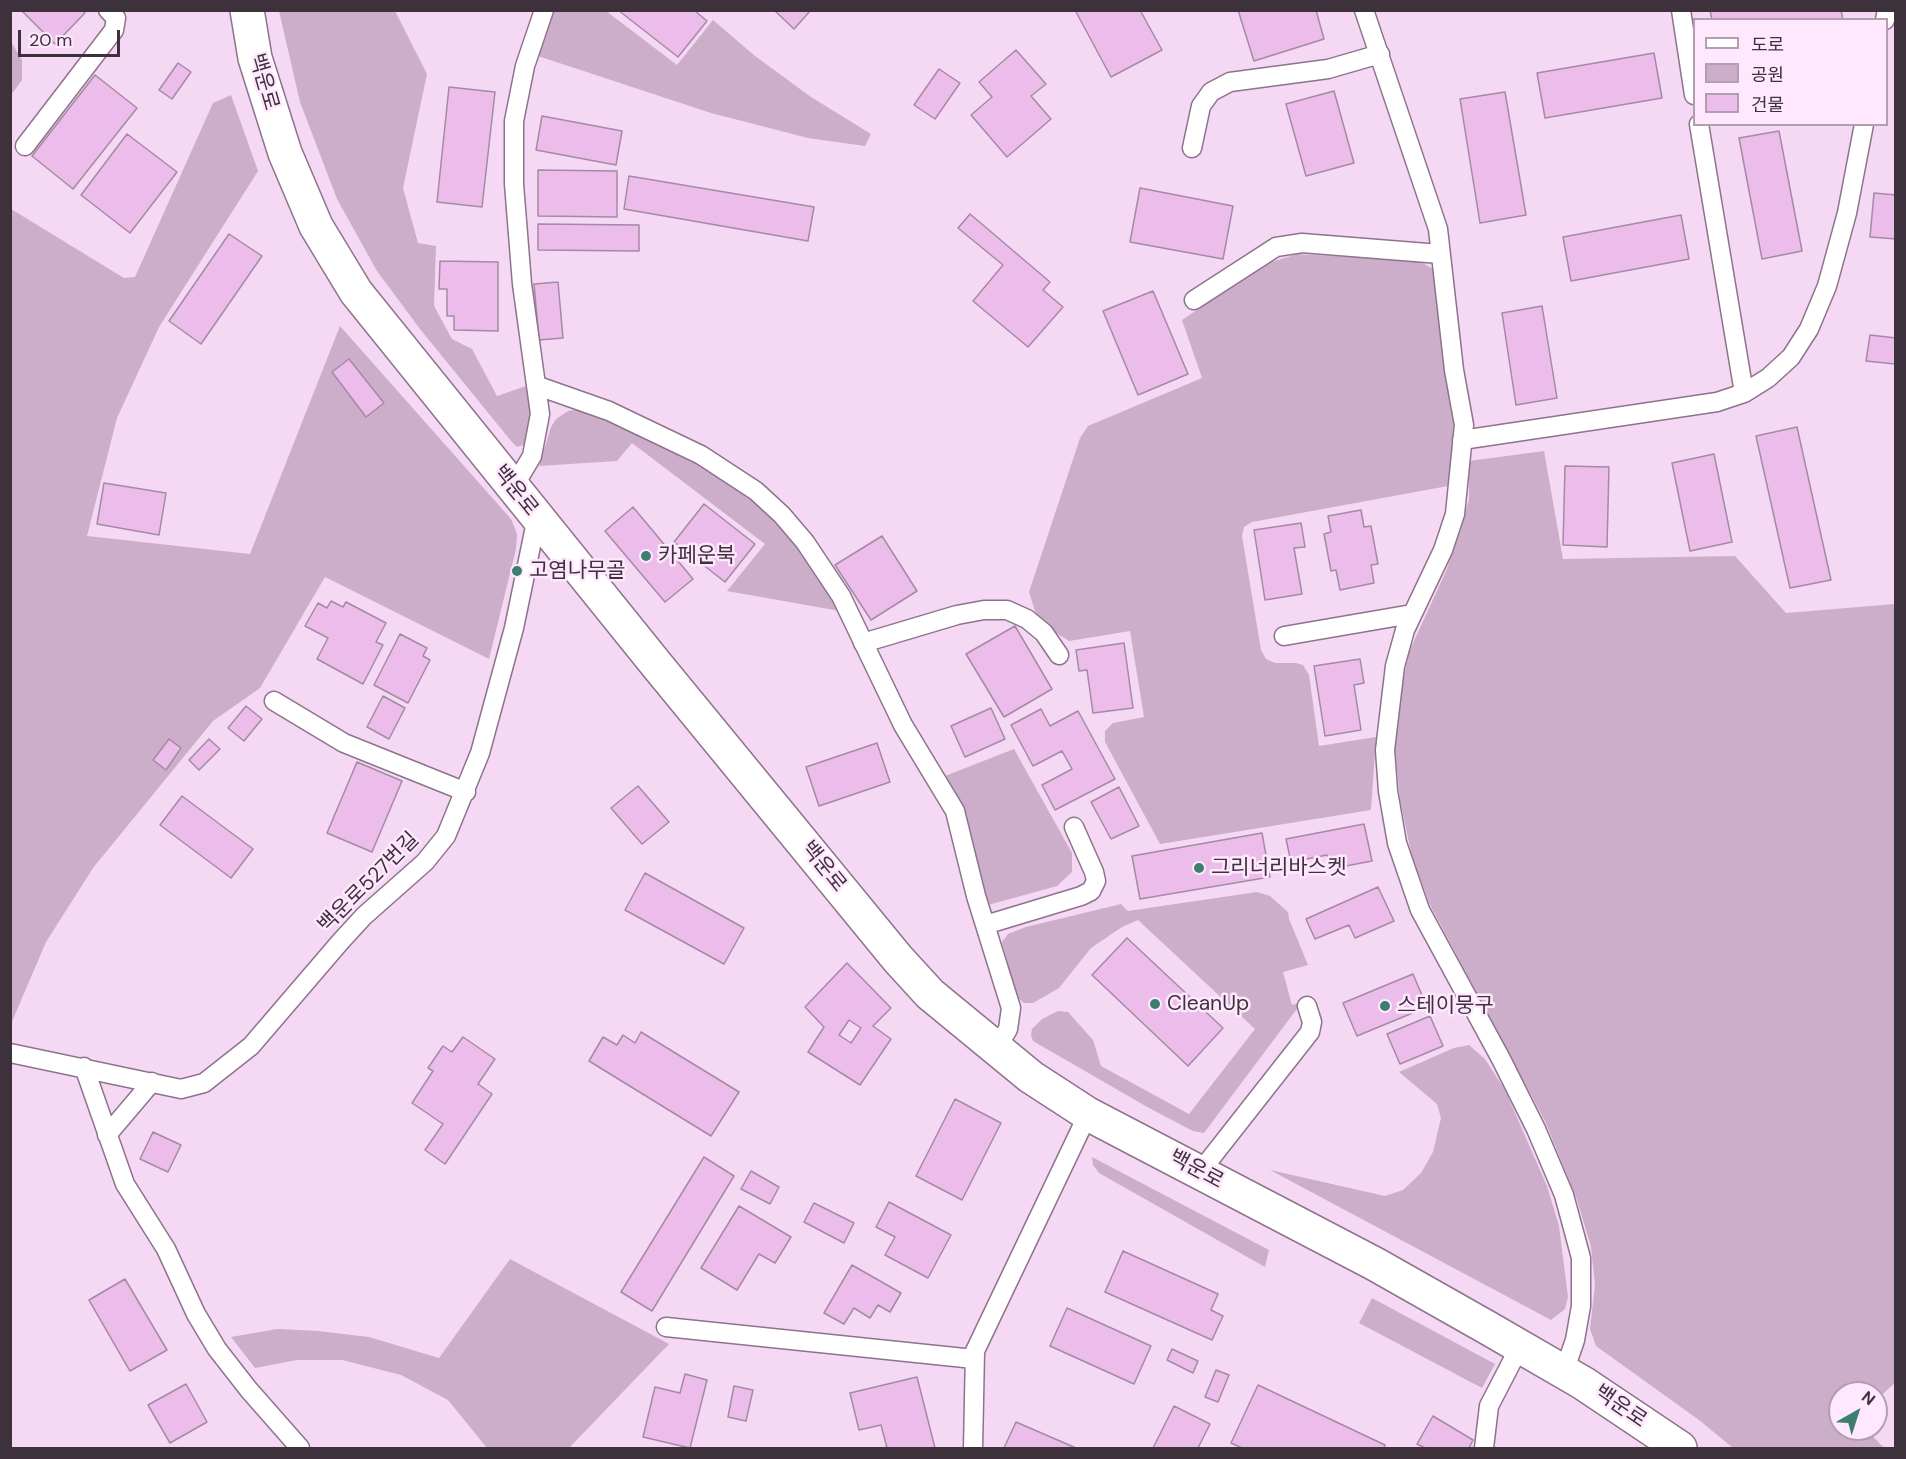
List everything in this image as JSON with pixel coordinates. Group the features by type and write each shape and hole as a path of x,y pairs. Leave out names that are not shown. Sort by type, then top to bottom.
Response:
{"street":[{"name":"백운로","path":"247,10 263,89 285,153 316,226 356,292 898,959 930,994 1031,1077 1088,1114 1375,1264 1520,1346 1564,1372 1680,1449"}],"lane":[{"path":"25,146 114,30 116,18 108,10"},
{"path":"513,488 532,456 538,436 540,414 538,386 522,284 514,184 514,121 525,66 544,10"},
{"path":"1364,10 1432,208 1454,370 1464,425 1455,514 1443,550 1405,630 1395,666 1385,750 1388,791 1397,843 1420,910 1506,1069 1536,1129 1564,1196 1581,1258 1581,1306 1575,1340 1564,1372"},
{"path":"1681,10 1693,83"},
{"path":"1192,148 1202,106 1211,92 1230,82 1328,69 1380,54"},
{"path":"1700,126 1744,393"},
{"path":"1462,440 1717,402 1744,393 1768,378 1791,357 1809,329 1827,286 1847,213 1864,126"},
{"path":"1194,300 1276,247 1302,243 1440,254"},
{"path":"538,386 609,411 701,454 756,491 782,515 805,542 841,596 903,725 955,811 985,925 1011,1008 1008,1029 996,1049"},
{"name":"백운로527번길","path":"10,1053 181,1089 204,1083 251,1046 364,916 425,862 446,836 466,792 480,753 514,628 537,517"},
{"path":"864,643 957,615 984,609 1007,610 1027,619 1044,633 1059,655"},
{"path":"1284,636 1412,614"},
{"path":"274,701 344,743 466,792"},
{"path":"985,925 1091,891 1096,881 1094,872 1074,827"},
{"path":"1200,1172 1310,1032 1311,1022 1307,1005"},
{"path":"84,1067 125,1184 166,1249 196,1314 249,1390 300,1449"},
{"path":"107,1135 152,1082"},
{"path":"973,1449 974,1359 982,1333 1088,1114"},
{"path":"666,1327 974,1359"},
{"path":"1484,1449 1488,1406 1520,1346"}],"green space":[{"path":"279,11 395,11 427,74 403,188 418,243 436,246 434,306 452,339 472,349 497,396 529,385 535,409 529,438 524,445 517,447 511,441 420,329 377,271 337,199 300,102"},
{"path":"554,11 606,11 677,65 713,20 755,56 811,97 871,134 865,146 808,138 711,113 538,56 550,15"},
{"path":"10,40 22,60 22,80 11,95"},
{"path":"231,95 258,171 159,327 117,418 87,536 250,554 340,326 511,519 517,534 516,549 489,659 325,577 260,688 213,721 93,868 46,942 11,1024 11,209 124,278 135,277 213,103"},
{"path":"1297,254 1417,260 1433,269 1456,440 1448,486 1252,522 1244,527 1242,536 1261,650 1266,659 1275,663 1303,665 1309,675 1319,746 1376,737 1371,810 1160,844 1105,742 1105,731 1113,723 1144,717 1130,631 1069,641 1045,626 1035,611 1029,592 1080,438 1088,426 1202,378 1182,320 1265,264"},
{"path":"581,409 710,468 766,508 809,557 840,611 727,591 765,544 632,443 617,461 539,466 551,427 556,419 568,411"},
{"path":"1544,451 1563,559 1735,556 1786,613 1895,604 1895,1383 1888,1389 1888,1381 1828,1381 1828,1441 1877,1441 1884,1448 1733,1448 1699,1420 1596,1346 1590,1329 1595,1285 1591,1247 1577,1200 1545,1121 1429,903 1411,852 1400,800 1395,749 1400,696 1409,652 1446,571 1461,529 1469,499 1469,461"},
{"path":"1014,749 1072,853 1072,872 1057,886 988,905 963,812 945,776"},
{"path":"1257,892 1270,896 1288,912 1308,965 1283,972 1292,1005 1302,1002 1204,1133 1193,1131 1149,1108 1033,1041 1032,1029 1042,1019 1058,1011 1068,1012 1093,1040 1101,1066 1189,1114 1255,1029 1138,920 1122,927 1091,948 1059,988 1033,1003 1024,1003 1017,997 1002,942 1008,934 1026,927 1121,904 1128,911"},
{"path":"1469,1045 1485,1059 1505,1090 1547,1186 1559,1226 1568,1297 1565,1309 1551,1320 1270,1170 1385,1196 1403,1190 1421,1173 1433,1152 1441,1118 1437,1104 1399,1072 1454,1048"},
{"path":"1092,1157 1269,1250 1265,1267 1099,1173 1093,1165"},
{"path":"510,1259 669,1344 569,1448 487,1448 448,1400 401,1375 342,1360 297,1360 255,1368 231,1337 277,1329 318,1331 369,1337 439,1358"},
{"path":"1372,1298 1495,1364 1482,1388 1359,1323"}],"building":[{"path":"21,10 82,10 85,13 55,44"},
{"path":"618,10 694,10 707,21 678,57"},
{"path":"774,10 811,10 794,29"},
{"path":"1075,10 1140,10 1162,50 1111,77"},
{"path":"1238,10 1316,10 1324,39 1254,61"},
{"path":"1710,10 1841,10 1843,18 1712,18"},
{"path":"1016,50 1046,84 1031,96 1051,119 1007,157 971,115 992,97 979,82"},
{"path":"1654,53 1662,98 1545,118 1537,73"},
{"path":"178,63 191,72 172,99 159,90"},
{"path":"939,69 960,83 935,119 914,105"},
{"path":"95,75 137,108 73,189 32,156"},
{"path":"449,87 495,92 482,207 437,202"},
{"path":"1334,91 1354,163 1306,176 1286,104"},
{"path":"1505,92 1526,215 1480,223 1460,99"},
{"path":"542,116 622,131 616,165 536,150"},
{"path":"1779,131 1802,251 1762,259 1739,138"},
{"path":"127,134 177,172 130,233 81,195"},
{"path":"538,170 617,171 617,217 538,216"},
{"path":"629,176 814,207 808,241 624,209"},
{"path":"1140,188 1233,206 1223,259 1130,242"},
{"path":"1874,193 1896,195 1896,239 1870,237"},
{"path":"970,214 1050,282 1043,290 1063,307 1028,347 973,301 1003,265 958,228"},
{"path":"1681,215 1689,259 1571,281 1563,237"},
{"path":"538,224 639,225 639,251 538,250"},
{"path":"229,234 262,256 201,344 169,321"},
{"path":"440,261 498,262 498,331 454,330 454,316 447,316 447,289 439,289"},
{"path":"558,282 563,338 539,340 534,284"},
{"path":"1153,291 1188,374 1138,395 1103,311"},
{"path":"1542,306 1557,398 1516,405 1502,313"},
{"path":"1870,335 1896,338 1895,364 1866,361"},
{"path":"349,359 384,403 366,417 332,372"},
{"path":"1797,427 1831,580 1790,588 1756,436"},
{"path":"1714,454 1732,542 1690,551 1672,463"},
{"path":"1565,466 1609,467 1607,547 1563,545"},
{"path":"104,483 166,493 159,535 97,524"},
{"path":"704,504 755,544 725,582 674,542"},
{"path":"633,507 693,579 665,602 605,531"},
{"path":"1361,510 1364,527 1371,526 1378,564 1371,565 1374,583 1340,590 1336,570 1331,571 1324,534 1331,532 1328,516"},
{"path":"1301,523 1305,547 1294,548 1302,594 1265,600 1254,530"},
{"path":"882,536 917,591 871,620 835,565"},
{"path":"331,601 343,607 346,602 386,623 376,642 383,645 363,684 317,659 328,638 305,626 318,603 327,608"},
{"path":"1015,626 1052,689 1004,717 966,654"},
{"path":"400,634 427,648 423,656 430,660 408,703 374,685"},
{"path":"1124,643 1133,708 1093,713 1087,670 1079,671 1076,650"},
{"path":"1360,659 1364,683 1354,685 1361,730 1325,736 1314,666"},
{"path":"383,696 405,708 389,739 367,727"},
{"path":"246,706 262,719 244,741 228,728"},
{"path":"991,708 1005,739 965,757 951,726"},
{"path":"1041,709 1050,726 1078,711 1115,779 1055,810 1042,785 1072,769 1062,751 1033,766 1011,725"},
{"path":"169,739 181,748 166,770 153,760"},
{"path":"209,739 220,749 199,770 189,760"},
{"path":"877,743 890,782 819,806 806,767"},
{"path":"357,762 402,781 372,852 327,833"},
{"path":"638,786 669,822 642,844 611,808"},
{"path":"1119,787 1139,826 1111,839 1091,802"},
{"path":"182,796 253,849 231,878 160,825"},
{"path":"1364,824 1372,861 1330,869 1327,855 1291,862 1286,839"},
{"path":"1262,833 1270,877 1140,899 1132,856"},
{"path":"645,873 744,928 724,964 625,910"},
{"path":"1378,887 1394,921 1355,938 1349,925 1315,939 1306,919"},
{"path":"1127,938 1223,1028 1188,1066 1092,975"},
{"path":"847,963 891,1008 873,1026 891,1039 860,1085 808,1052 824,1027 805,1007","holes":["849,1020 861,1028 851,1043 839,1035"]},
{"path":"1413,974 1427,1007 1357,1036 1343,1003"},
{"path":"1430,1016 1443,1046 1400,1064 1387,1034"},
{"path":"641,1032 739,1092 711,1136 589,1061 603,1037 617,1045 623,1035 635,1043"},
{"path":"463,1037 495,1059 478,1084 492,1094 445,1164 425,1150 443,1124 412,1103 433,1071 428,1068 443,1046 452,1052"},
{"path":"955,1099 1001,1123 962,1200 916,1176"},
{"path":"153,1132 181,1145 168,1172 140,1159"},
{"path":"704,1157 734,1176 652,1311 621,1292"},
{"path":"751,1171 779,1187 770,1204 741,1189"},
{"path":"889,1202 951,1235 928,1278 885,1255 895,1237 876,1227"},
{"path":"814,1203 854,1223 844,1243 804,1222"},
{"path":"739,1206 791,1237 775,1263 759,1254 737,1290 701,1268"},
{"path":"1123,1251 1218,1294 1211,1310 1223,1316 1212,1340 1105,1292"},
{"path":"852,1265 901,1293 890,1312 878,1305 870,1318 854,1308 844,1324 824,1313"},
{"path":"125,1279 167,1350 130,1371 89,1300"},
{"path":"1067,1308 1151,1346 1134,1384 1050,1346"},
{"path":"1172,1349 1198,1361 1193,1373 1167,1360"},
{"path":"1216,1370 1229,1375 1218,1402 1205,1397"},
{"path":"685,1374 707,1380 690,1448 643,1437 655,1387 680,1393"},
{"path":"917,1377 935,1448 887,1448 881,1425 859,1430 850,1393"},
{"path":"186,1384 207,1422 170,1443 148,1405"},
{"path":"1258,1385 1385,1445 1384,1448 1242,1448 1231,1443"},
{"path":"734,1386 753,1390 746,1421 728,1417"},
{"path":"1174,1406 1210,1424 1198,1448 1153,1448"},
{"path":"1433,1416 1473,1440 1469,1448 1425,1448 1417,1444"},
{"path":"1016,1422 1076,1448 1004,1448"}],"place":[{"name":"카페운북","path":"646,556"},
{"name":"고염나무골","path":"517,571"},
{"name":"그리너리바스켓","path":"1199,868"},
{"name":"CleanUp","path":"1155,1004"},
{"name":"스테이뭉구","path":"1385,1006"}]}
